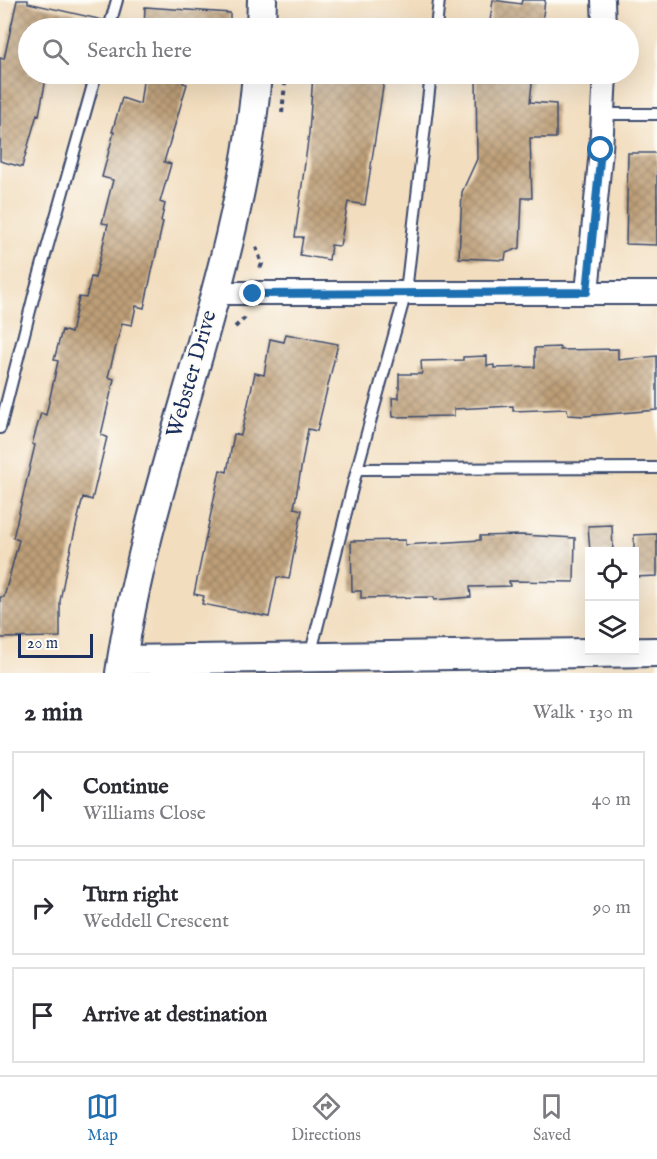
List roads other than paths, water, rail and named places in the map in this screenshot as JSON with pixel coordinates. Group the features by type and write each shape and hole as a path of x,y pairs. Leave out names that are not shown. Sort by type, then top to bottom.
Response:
{"street":[{"path":"261,18 262,0"},
{"path":"603,0 604,18"},
{"name":"Webster Drive","path":"121,667 146,541 215,293 242,181 254,112 256,84"},
{"path":"587,292 604,84"},
{"path":"215,293 657,292"},
{"path":"121,667 308,664 657,652"}],"lane":[{"path":"112,18 117,0"},
{"path":"437,18 439,0"},
{"path":"0,428 35,291 93,84"},
{"path":"308,664 357,469 406,292 430,84"},
{"path":"603,114 657,114"},
{"path":"357,469 657,468"}]}
